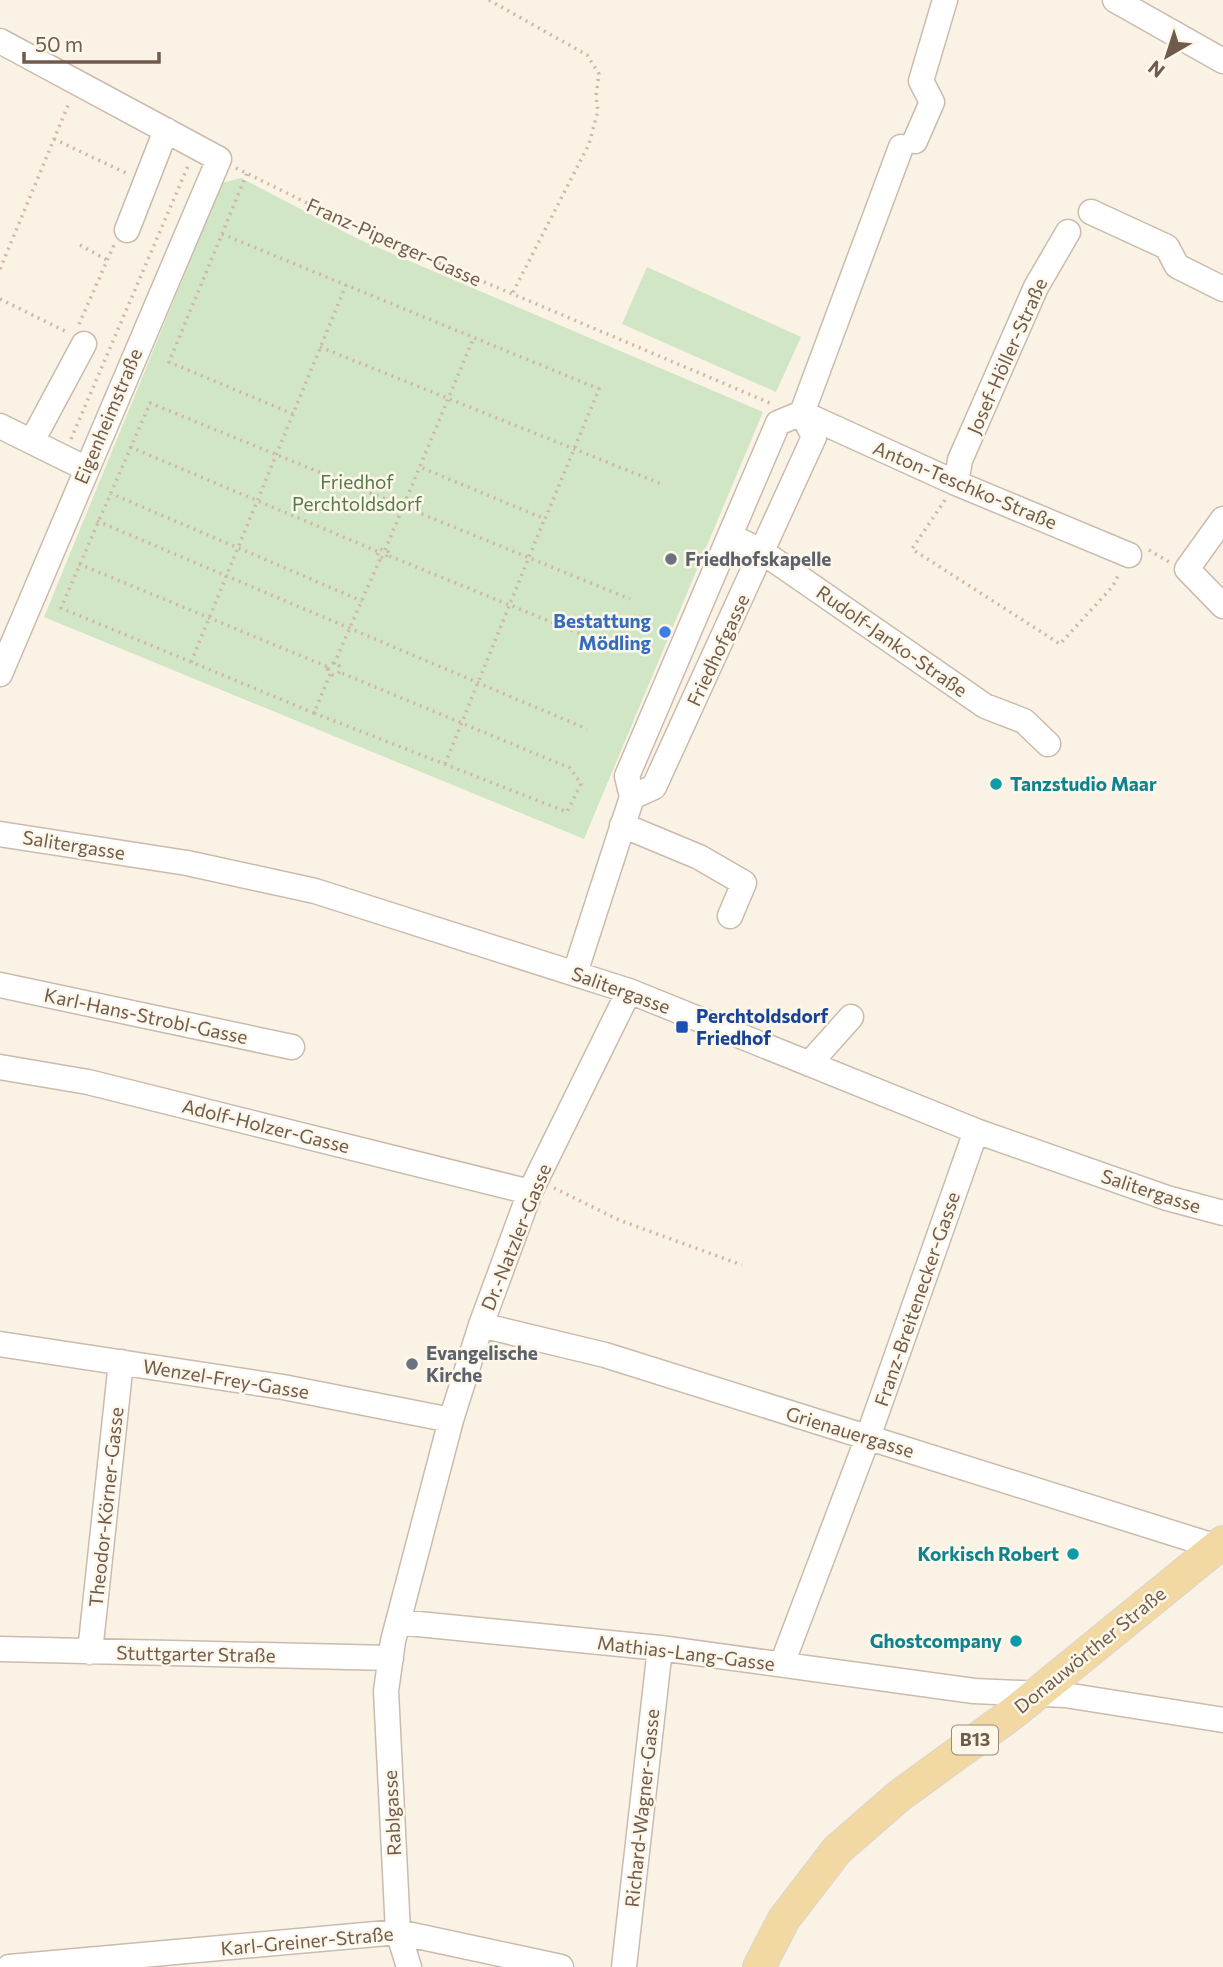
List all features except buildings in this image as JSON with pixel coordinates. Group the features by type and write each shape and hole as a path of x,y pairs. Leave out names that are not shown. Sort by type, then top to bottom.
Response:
{"main road":[{"name":"Donauwörther Straße","path":"759,1967 784,1919 837,1850 899,1796 992,1728 1220,1545"}],"street":[{"path":"802,413 908,144 932,102 921,81 945,0"},
{"path":"1115,0 1223,61"},
{"path":"0,41 219,159"},
{"path":"127,230 166,130"},
{"name":"Eigenheimstraße","path":"2,666 74,463 219,159"},
{"path":"1091,212 1167,247 1177,266 1223,289"},
{"name":"Josef-Höller-Straße","path":"956,483 960,460 1036,287 1068,232"},
{"path":"32,441 83,344"},
{"name":"Anton-Teschko-Straße","path":"802,413 956,483 1129,555"},
{"name":"Friedhofgasse","path":"575,973 632,797 627,776 778,423 802,413 814,437 764,553 654,787 632,797"},
{"path":"0,426 74,463"},
{"path":"1223,519 1187,569 1223,606"},
{"name":"Rudolf-Janko-Straße","path":"731,536 764,553 985,706 1024,721 1048,744"},
{"path":"622,825 699,857 744,883 730,916"},
{"name":"Salitergasse","path":"0,834 187,863 315,891 629,991 976,1131 1167,1198 1223,1213"},
{"name":"Karl-Hans-Strobl-Gasse","path":"0,985 292,1047"},
{"name":"Dr.-Natzler-Gasse","path":"391,1658 451,1420 481,1325 533,1185 629,991"},
{"path":"809,1064 851,1017"},
{"name":"Adolf-Holzer-Gasse","path":"0,1067 88,1082 533,1185"},
{"name":"Franz-Breitenecker-Gasse","path":"782,1664 868,1437 976,1131"},
{"name":"Grienauergasse","path":"481,1325 605,1355 1220,1545"},
{"name":"Wenzel-Frey-Gasse","path":"0,1344 284,1387 451,1420"},
{"name":"Theodor-Körner-Gasse","path":"90,1652 121,1362"},
{"name":"Mathias-Lang-Gasse","path":"398,1622 660,1648 974,1691 1065,1695 1223,1720"},
{"name":"Richard-Wagner-Gasse","path":"624,1967 660,1648"},
{"name":"Stuttgarter Straße","path":"0,1649 391,1658"},
{"name":"Rablgasse","path":"391,1658 386,1691 398,1932 409,1967"},
{"path":"974,1691 992,1728"},
{"name":"Karl-Greiner-Straße","path":"9,1967 398,1932 561,1967"}],"path":[{"path":"489,0 587,55 593,60 600,74 596,96 598,111 589,144 512,294"},
{"path":"0,269 77,84"},
{"path":"54,139 147,183"},
{"path":"74,463 196,146"},
{"name":"Franz-Piperger-Gasse","path":"219,159 364,231 762,400 802,413"},
{"path":"247,173 169,362 293,414"},
{"path":"0,299 74,335 117,239 127,230"},
{"path":"222,233 598,389 445,764"},
{"path":"80,245 107,260"},
{"path":"191,662 346,285"},
{"path":"334,664 384,554 474,337"},
{"path":"320,347 664,485"},
{"path":"339,672 570,768 581,784 567,812 314,713 61,607 150,403 630,599"},
{"path":"130,447 379,552 377,556 384,554 620,650"},
{"path":"420,467 545,519"},
{"path":"956,483 912,549 1060,645 1113,586 1129,555 1141,545 1175,566 1187,569"},
{"path":"110,493 362,601"},
{"path":"97,521 587,729"},
{"path":"79,564 328,667"},
{"path":"330,662 341,667 337,676 326,672 328,667 330,662"},
{"path":"314,713 330,674"},
{"path":"533,1185 742,1265"}],"green space":[{"name":"Friedhof Perchtoldsdorf","path":"241,178 358,239 763,412 584,839 44,617 222,183"},
{"path":"647,267 801,337 776,392 622,324"}],"place":[{"name":"Friedhofskapelle","path":"671,559"},
{"name":"Bestattung Mödling","path":"665,632"},
{"name":"Tanzstudio Maar","path":"996,784"},
{"name":"Perchtoldsdorf Friedhof","path":"682,1027"},
{"name":"Evangelische Kirche","path":"412,1364"},
{"name":"Korkisch Robert","path":"1073,1554"},
{"name":"Ghostcompany","path":"1016,1641"}]}
